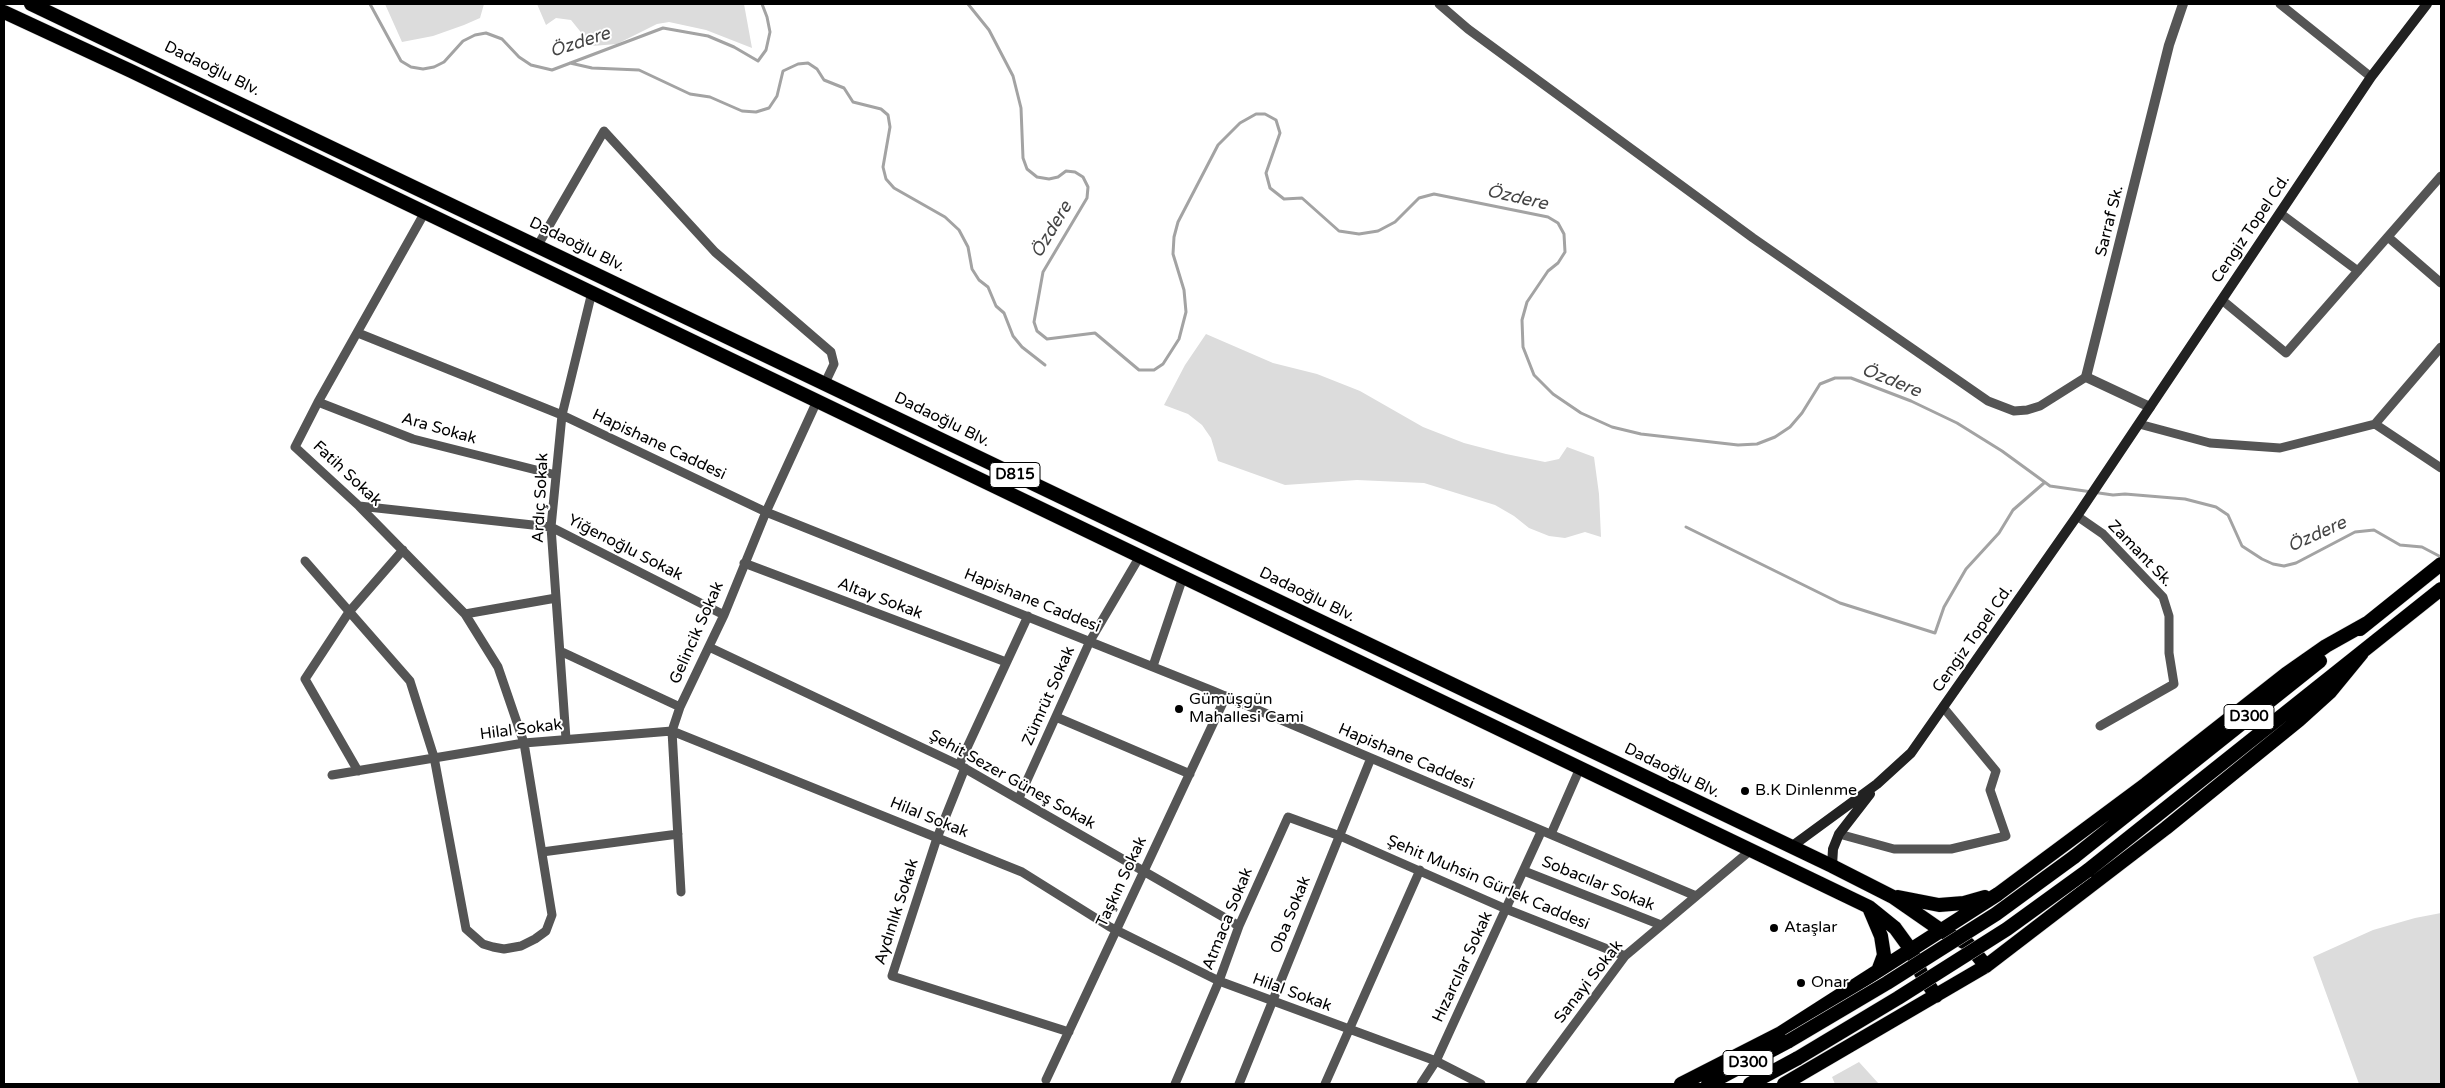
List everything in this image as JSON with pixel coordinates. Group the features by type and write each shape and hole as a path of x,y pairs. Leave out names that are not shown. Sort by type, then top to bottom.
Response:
{"highway":[{"name":"Dadaoğlu Blv.","path":"31,4 1832,866 1893,897 1942,931 1968,944 1986,966"},
{"name":"D815","path":"4,12 592,292 1869,907 1895,928 1912,950 1921,973 1936,996"},
{"name":"D300","path":"1708,1084 1789,1041 1887,983 1996,914 2074,857 2441,564"},
{"name":"D300","path":"1750,1084 1798,1058 1898,998 1998,934 2087,871 2438,591"},
{"path":"1681,1084 1781,1033 1998,894 2154,778 2286,674 2326,646 2367,623"},
{"path":"1784,1084 1986,966 2166,828 2299,720 2330,692 2362,653"},
{"path":"1893,897 1939,905 1964,903 1998,894"},
{"path":"1869,907 1882,936 1884,955 1878,971"}],"main road":[{"name":"Cengiz Topel Cd.","path":"1877,784 1911,754 2085,505 2370,77 2427,4"},
{"path":"1790,847 1877,784"},
{"path":"1832,866 1833,849 1839,834 1877,784"}],"street":[{"path":"1439,4 1468,29 1753,238 1988,401 2014,411 2027,410 2040,406 2086,377 2150,407"},
{"name":"Sarraf Sk.","path":"2086,377 2170,46 2183,4"},
{"path":"2280,4 2370,77"},
{"path":"538,245 604,130 715,252 831,352 834,364 825,383"},
{"path":"2222,300 2286,353 2441,176"},
{"name":"Fatih Sokak","path":"305,561 410,681 434,757 466,930 493,948 521,946 535,939 546,931 552,915 524,743 498,667 466,614 359,506 295,447 318,402 425,212"},
{"path":"2280,212 2358,271"},
{"path":"2388,237 2441,283"},
{"name":"Ardıç Sokak","path":"566,739 551,527 562,415 592,292"},
{"name":"Hapishane Caddesi","path":"358,332 562,415 766,512 1226,696 1696,896"},
{"path":"2139,424 2210,443 2280,448 2375,424 2441,347"},
{"name":"Gelincik Sokak","path":"681,892 672,731 680,707 724,615 766,512 817,401"},
{"name":"Ara Sokak","path":"318,402 413,439 556,475"},
{"path":"2375,424 2441,468"},
{"name":"Yiğenoğlu Sokak","path":"359,506 551,527 724,615"},
{"name":"Zamant Sk.","path":"2077,516 2103,534 2163,597 2169,616 2168,653 2174,684 2100,726"},
{"path":"358,771 305,679 349,612 404,550"},
{"name":"Zümrüt Sokak","path":"1019,798 1090,641 1140,556"},
{"name":"Altay Sokak","path":"744,564 1006,662"},
{"path":"1153,666 1184,577"},
{"path":"466,614 556,598"},
{"name":"Aydınlık Sokak","path":"1028,616 1006,662 962,767 892,976 1069,1032"},
{"name":"Şehit Sezer Güneş Sokak","path":"709,647 962,767 1239,926"},
{"path":"560,651 680,707"},
{"name":"Taşkın Sokak","path":"1046,1080 1226,696"},
{"path":"1839,834 1894,849 1951,849 2006,836 1990,790 1996,771 1943,707"},
{"path":"1056,717 1190,774"},
{"name":"Hilal Sokak","path":"332,776 524,743 672,731 1022,872 1116,930 1219,982 1436,1061 1481,1084"},
{"name":"Oba Sokak","path":"1239,1084 1371,758"},
{"name":"Hızarcılar Sokak","path":"1421,1084 1436,1061 1524,871 1580,768"},
{"name":"Atmaca Sokak","path":"1175,1084 1219,982 1239,926 1288,817 1340,836"},
{"path":"542,852 678,834"},
{"name":"Şehit Muhsin Gürlek Caddesi","path":"1340,836 1506,909 1625,956"},
{"name":"Sanayi Sokak","path":"1530,1084 1625,956 1751,850"},
{"path":"1325,1084 1420,870"},
{"name":"Sobacılar Sokak","path":"1524,871 1661,925"}],"shaded area":[{"path":"385,4 484,4 480,18 433,36 402,42"},
{"path":"537,4 744,4 752,48 706,30 669,22 657,24 617,44 592,46 571,20 556,18 546,25"},
{"path":"1206,334 1273,363 1317,374 1360,391 1423,427 1464,443 1545,462 1559,459 1567,447 1594,457 1599,494 1601,537 1585,532 1565,538 1549,536 1529,528 1514,516 1495,505 1424,483 1357,480 1285,485 1218,461 1211,438 1202,425 1188,414 1164,405 1185,365"},
{"path":"2441,913 2441,1084 2359,1084 2313,957 2373,930"},
{"path":"1859,1062 1879,1084 1835,1084 1832,1077"}],"waterway":[{"name":"Özdere","path":"370,4 401,61 411,67 423,69 434,67 444,62 463,41 475,35 486,33 502,39 519,57 531,65 552,70 663,28 708,36 734,47 758,61 766,50 770,32 762,4"},
{"name":"Özdere","path":"968,4 989,30 1013,76 1021,108 1023,158 1027,169 1037,177 1049,179 1058,177 1066,171 1075,172 1083,177 1088,187 1087,198 1043,272 1034,322 1037,331 1047,339 1095,333 1139,370 1154,370 1163,364 1179,339 1186,312 1184,290 1173,254 1174,237 1178,222 1218,145 1240,123 1256,114 1265,114 1276,120 1280,133 1266,173 1270,188 1284,199 1302,198 1339,231 1359,234 1378,231 1395,222 1419,198 1434,194 1548,217 1558,223 1564,234 1565,252 1558,263 1548,271 1527,302 1522,320 1523,347 1534,375 1553,394 1581,413 1612,427 1641,434 1738,445 1757,444 1775,437 1790,427 1802,413 1820,384 1835,378 1851,378 1911,401 1957,423 2002,451 2050,486 2113,495 2125,494 2185,499 2216,507 2228,515 2242,546 2273,564 2284,566 2296,563 2355,532 2374,530 2400,545 2422,547 2441,557"},
{"path":"570,63 592,68 639,70 690,94 710,97 742,111 756,112 769,108 777,96 783,71 798,64 808,63 817,69 824,80 844,88 853,102 881,109 888,115 890,127 883,167 886,179 894,188 945,217 959,230 968,247 972,269 979,280 988,287 996,306 1004,313 1013,336 1022,347 1045,365"},
{"path":"1686,527 1840,603 1935,633 1944,607 1966,569 1999,533 2013,510 2044,483"}],"place":[{"name":"Gümüşgün Mahallesi Cami","path":"1179,709"},
{"name":"B.K Dinlenme","path":"1745,791"},
{"name":"Ataşlar","path":"1774,928"},
{"name":"Onar","path":"1801,983"}]}
